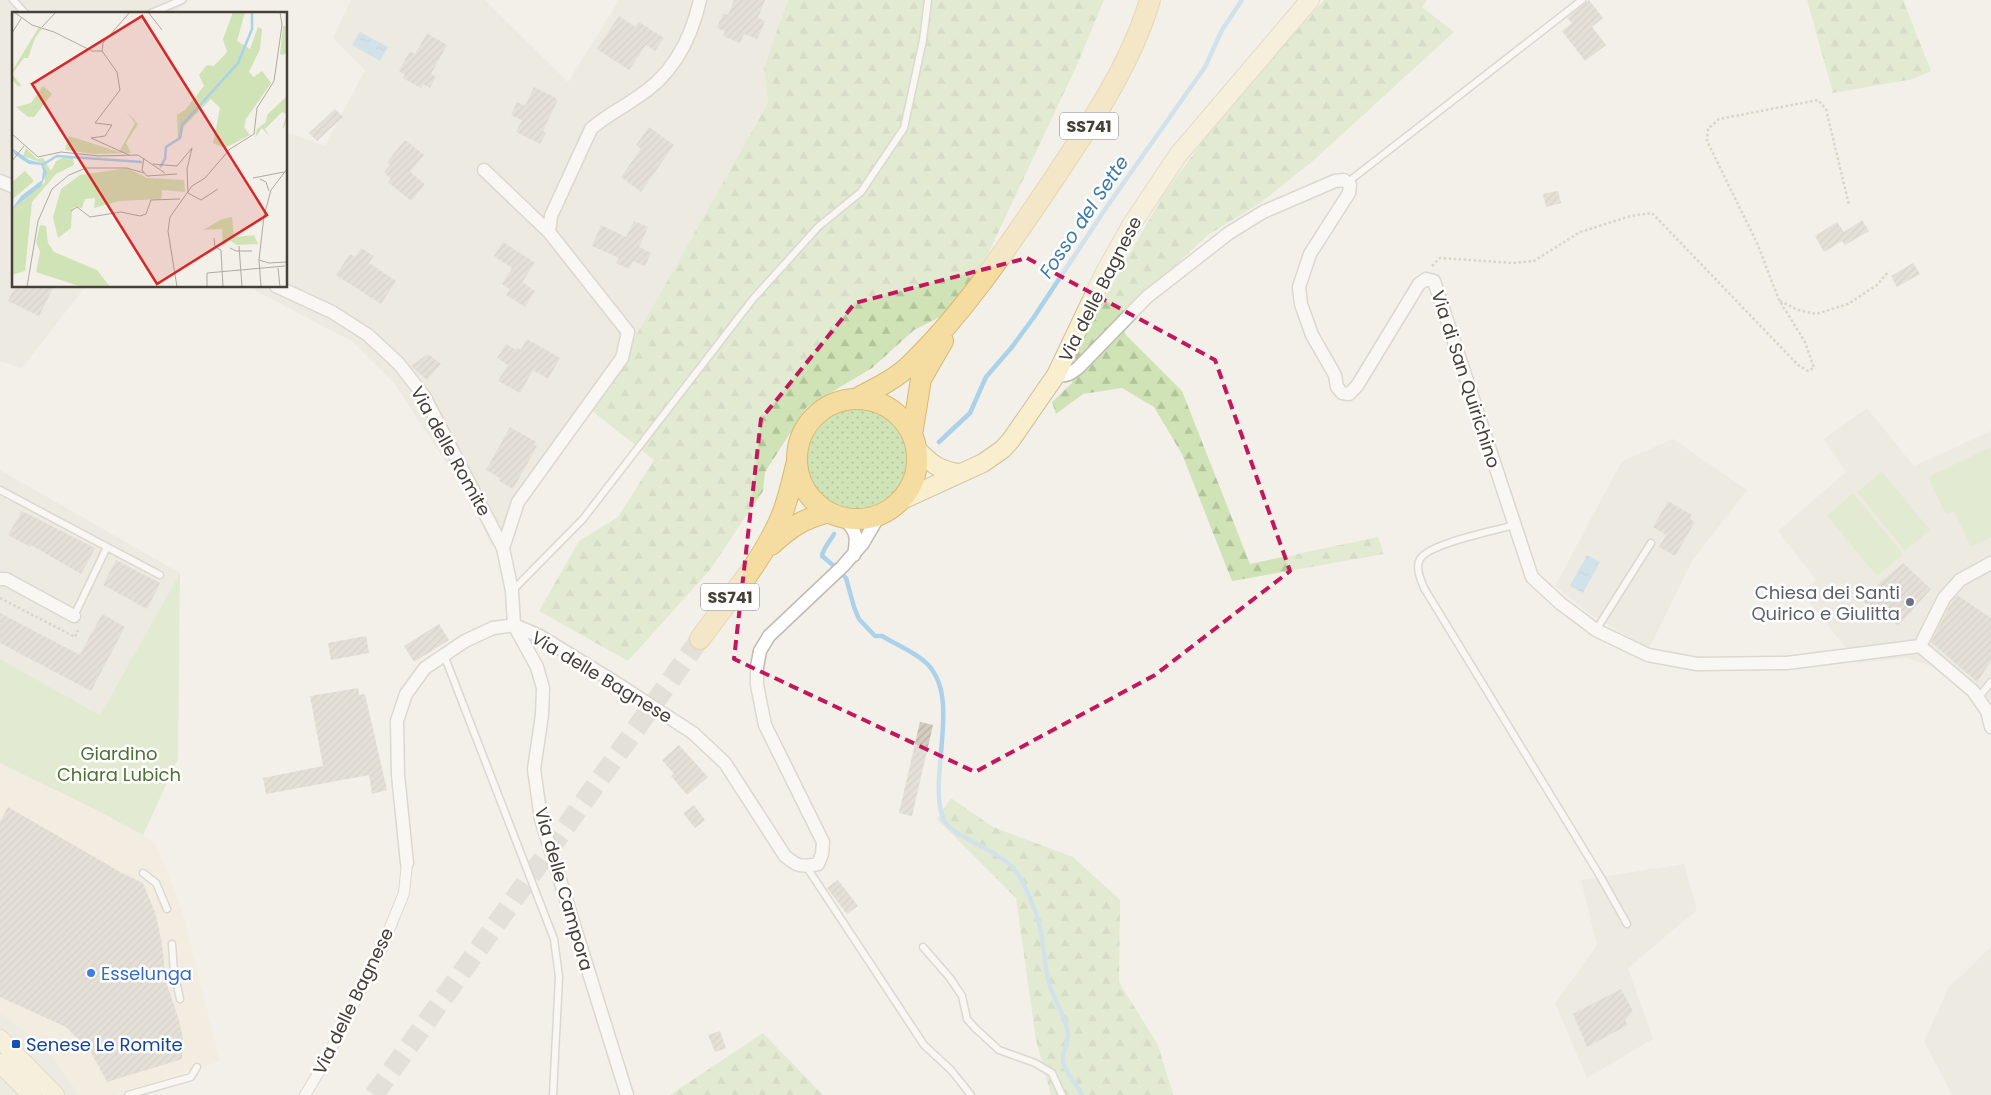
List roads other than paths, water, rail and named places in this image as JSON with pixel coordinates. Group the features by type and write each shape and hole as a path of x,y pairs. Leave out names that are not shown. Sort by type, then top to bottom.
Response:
{"main road":[{"name":"SS741","path":"855,399 887,383 912,363 964,305 1010,243 1088,128 1124,64 1150,0"},
{"name":"Via delle Bagnese","path":"898,502 983,463 1003,450 1026,422 1056,375 1104,274 1132,224 1178,155 1310,0"},
{"name":"SS741","path":"761,555 791,526 808,518 835,514 858,518 880,514 898,502 911,484 915,471 915,442 921,380 964,305"},
{"name":"SS741","path":"700,639 761,555 780,518 790,491 800,441 806,428 818,413 840,401 866,399 892,410 902,420 915,442"},
{"path":"915,442 937,468 959,473"},
{"name":"SS741","path":"797,460 798,473 806,490 818,504 835,514"},
{"path":"0,1039 55,1095"},
{"path":"0,1063 12,1072 32,1095"}],"street":[{"path":"549,232 551,216 591,129 602,119 638,97 662,78 676,60 694,25 700,0"},
{"path":"484,170 549,232 628,332 622,358 518,502 503,548"},
{"path":"1056,375 1069,375 1078,368 1147,297 1229,233 1263,212 1335,181 1344,180 1348,182"},
{"path":"0,181 12,186"},
{"name":"Via di San Quirichino","path":"1348,182 1350,184 1349,193 1310,254 1298,287 1301,304 1312,335 1335,375 1337,387 1342,393 1349,394 1357,386 1419,284 1426,279 1434,281 1532,577 1560,602 1596,630 1648,655 1697,664 1787,664 1920,646"},
{"name":"Via delle Romite","path":"280,288 339,316 368,335 398,364 424,396 503,548 512,591 514,626"},
{"path":"835,514 851,526 856,534 854,555"},
{"path":"806,866 818,864 822,854 823,842 765,725 757,684 760,650 769,636 854,555 880,514"},
{"path":"1991,563 1960,580 1944,598 1920,646 1973,691 1987,711 1991,727"},
{"path":"0,579 6,579 74,616"},
{"name":"Via delle Bagnese","path":"305,1095 322,1067 380,952 404,893 407,863 398,775 397,721 406,694 425,668 465,641 493,628 514,626 540,636 693,733 725,763 785,856 796,865 806,866"},
{"name":"Via delle Campora","path":"514,626 537,667 543,688 542,715 534,769 541,818 627,1095"}],"lane":[{"path":"13,0 24,12"},
{"path":"154,12 182,0"},
{"path":"512,591 583,519 753,299 818,227 861,192 904,128 923,40 928,0"},
{"path":"1348,182 1582,0"},
{"path":"0,490 160,575"},
{"path":"1514,526 1435,547 1420,559 1418,569 1424,588 1600,876 1627,924"},
{"path":"1596,630 1651,543"},
{"path":"74,616 107,547"},
{"path":"444,655 554,939 559,977 553,1095"},
{"path":"1978,698 1991,682"},
{"path":"806,866 924,1045 951,1070 971,1095"},
{"path":"143,873 156,882 167,908"},
{"path":"172,944 174,972 180,999"},
{"path":"923,947 950,978 962,996 967,1019 975,1028 999,1050 1036,1062 1052,1073 1062,1095"},
{"path":"128,1095 190,1077 197,1067"}],"water":[{"path":"360,32 388,47 380,61 352,45"},
{"path":"1587,555 1600,562 1583,593 1570,586"}],"waterway":[{"name":"Fosso del Sette","path":"939,442 970,413 986,377 1012,347 1034,317 1106,208 1205,67 1222,30 1242,0"},
{"name":"Fosso del Sette","path":"834,534 822,556 846,578 859,619 875,636 882,636 919,657 936,675 942,693 943,714 939,800 943,818 956,832 1001,858 1018,874 1031,900 1037,918 1048,978 1068,1033 1063,1062 1082,1095"}],"tunnel":[{"path":"374,1095 700,639"}],"place":[{"name":"Chiesa dei Santi Quirico e Giulitta","path":"1910,602"},
{"name":"Esselunga","path":"91,973"},
{"name":"Senese Le Romite","path":"16,1044"}],"park label":[{"name":"Giardino Chiara Lubich","path":"119,763"}]}
